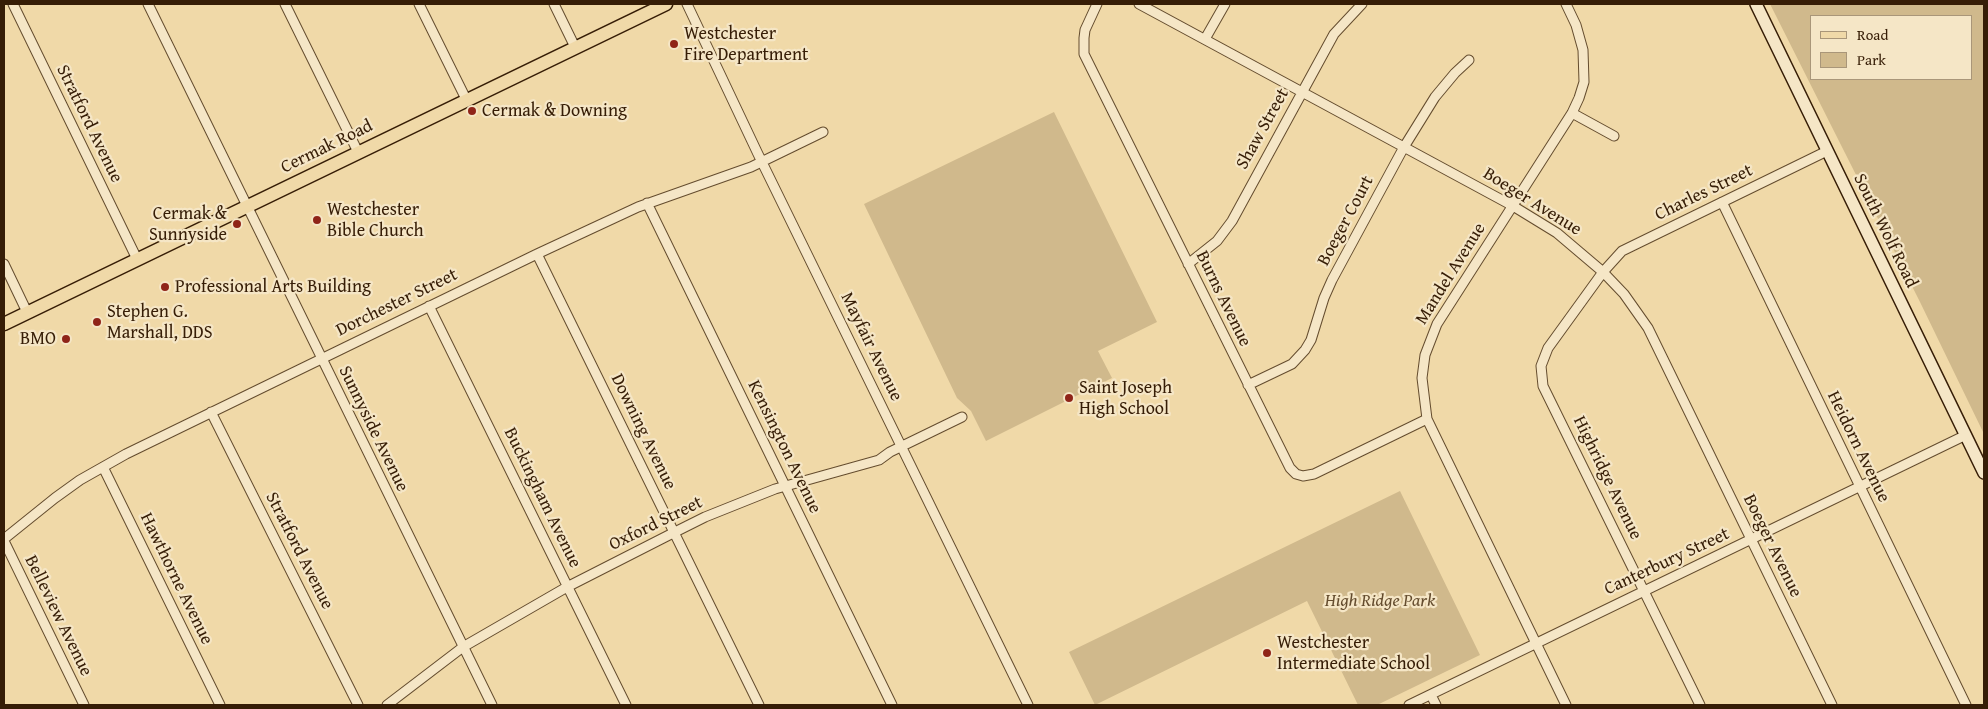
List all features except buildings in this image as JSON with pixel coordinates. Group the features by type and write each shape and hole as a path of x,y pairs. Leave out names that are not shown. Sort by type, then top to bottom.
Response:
{"main road":[{"name":"Cermak Road","path":"4,324 466,99 666,4"},
{"name":"South Wolf Road","path":"1756,4 1984,473"}],"street":[{"name":"Stratford Avenue","path":"13,4 137,259"},
{"name":"Sunnyside Avenue","path":"148,4 492,705"},
{"path":"285,4 358,152"},
{"path":"419,4 466,99"},
{"path":"554,4 575,47"},
{"name":"Mayfair Avenue","path":"687,4 762,162 1028,705"},
{"name":"Burns Avenue","path":"1097,4 1085,30 1084,54 1290,468 1296,474 1303,476 1314,474 1427,419"},
{"name":"Boeger Avenue","path":"1138,4 1513,206 1557,233 1603,272 1624,294 1648,328 1832,705"},
{"path":"1206,39 1225,4"},
{"name":"Shaw Street","path":"1188,264 1217,241 1232,221 1334,34 1362,4"},
{"name":"Mandel Avenue","path":"1566,4 1581,38 1585,66 1584,82 1572,113 1437,324 1430,339 1422,378 1427,419 1566,705"},
{"name":"Boeger Court","path":"1248,385 1292,364 1306,350 1332,280 1404,147 1435,97 1455,73 1469,60"},
{"path":"1572,113 1614,136"},
{"name":"Dorchester Street","path":"4,540 55,498 103,467 211,412 537,254 647,203 762,162 823,132"},
{"name":"Charles Street","path":"1603,272 1622,251 1827,151"},
{"name":"Heidorn Avenue","path":"1722,202 1966,705"},
{"name":"Kensington Avenue","path":"647,203 892,705"},
{"name":"Downing Avenue","path":"537,254 759,705"},
{"path":"4,264 27,312"},
{"name":"Highridge Avenue","path":"1603,272 1548,348 1543,358 1540,374 1543,386 1700,705"},
{"name":"Buckingham Avenue","path":"429,306 626,705"},
{"name":"Stratford Avenue","path":"211,412 358,705"},
{"name":"Oxford Street","path":"387,705 463,647 568,587 675,532 736,504 784,486 872,462 962,417"},
{"name":"Canterbury Street","path":"1409,705 1966,435"},
{"name":"Hawthorne Avenue","path":"103,467 220,705"},
{"name":"Belleview Avenue","path":"4,540 84,705"},
{"path":"1431,695 1436,705"}],"green space":[{"path":"1770,4 1984,4 1984,434 1920,302"},
{"path":"1054,112 1157,322 1098,351 1112,378 986,441 971,411 957,398 864,204"},
{"name":"High Ridge Park","path":"1400,491 1480,655 1377,705 1358,705 1307,601 1095,705 1069,652"}],"place":[{"name":"Westchester Fire Department","path":"674,44"},
{"name":"Cermak & Downing","path":"472,111"},
{"name":"Westchester Bible Church","path":"317,220"},
{"name":"Cermak & Sunnyside","path":"237,224"},
{"name":"Professional Arts Building","path":"165,287"},
{"name":"Stephen G. Marshall, DDS","path":"97,322"},
{"name":"BMO","path":"66,339"},
{"name":"Saint Joseph High School","path":"1069,398"},
{"name":"Westchester Intermediate School","path":"1267,653"}]}
